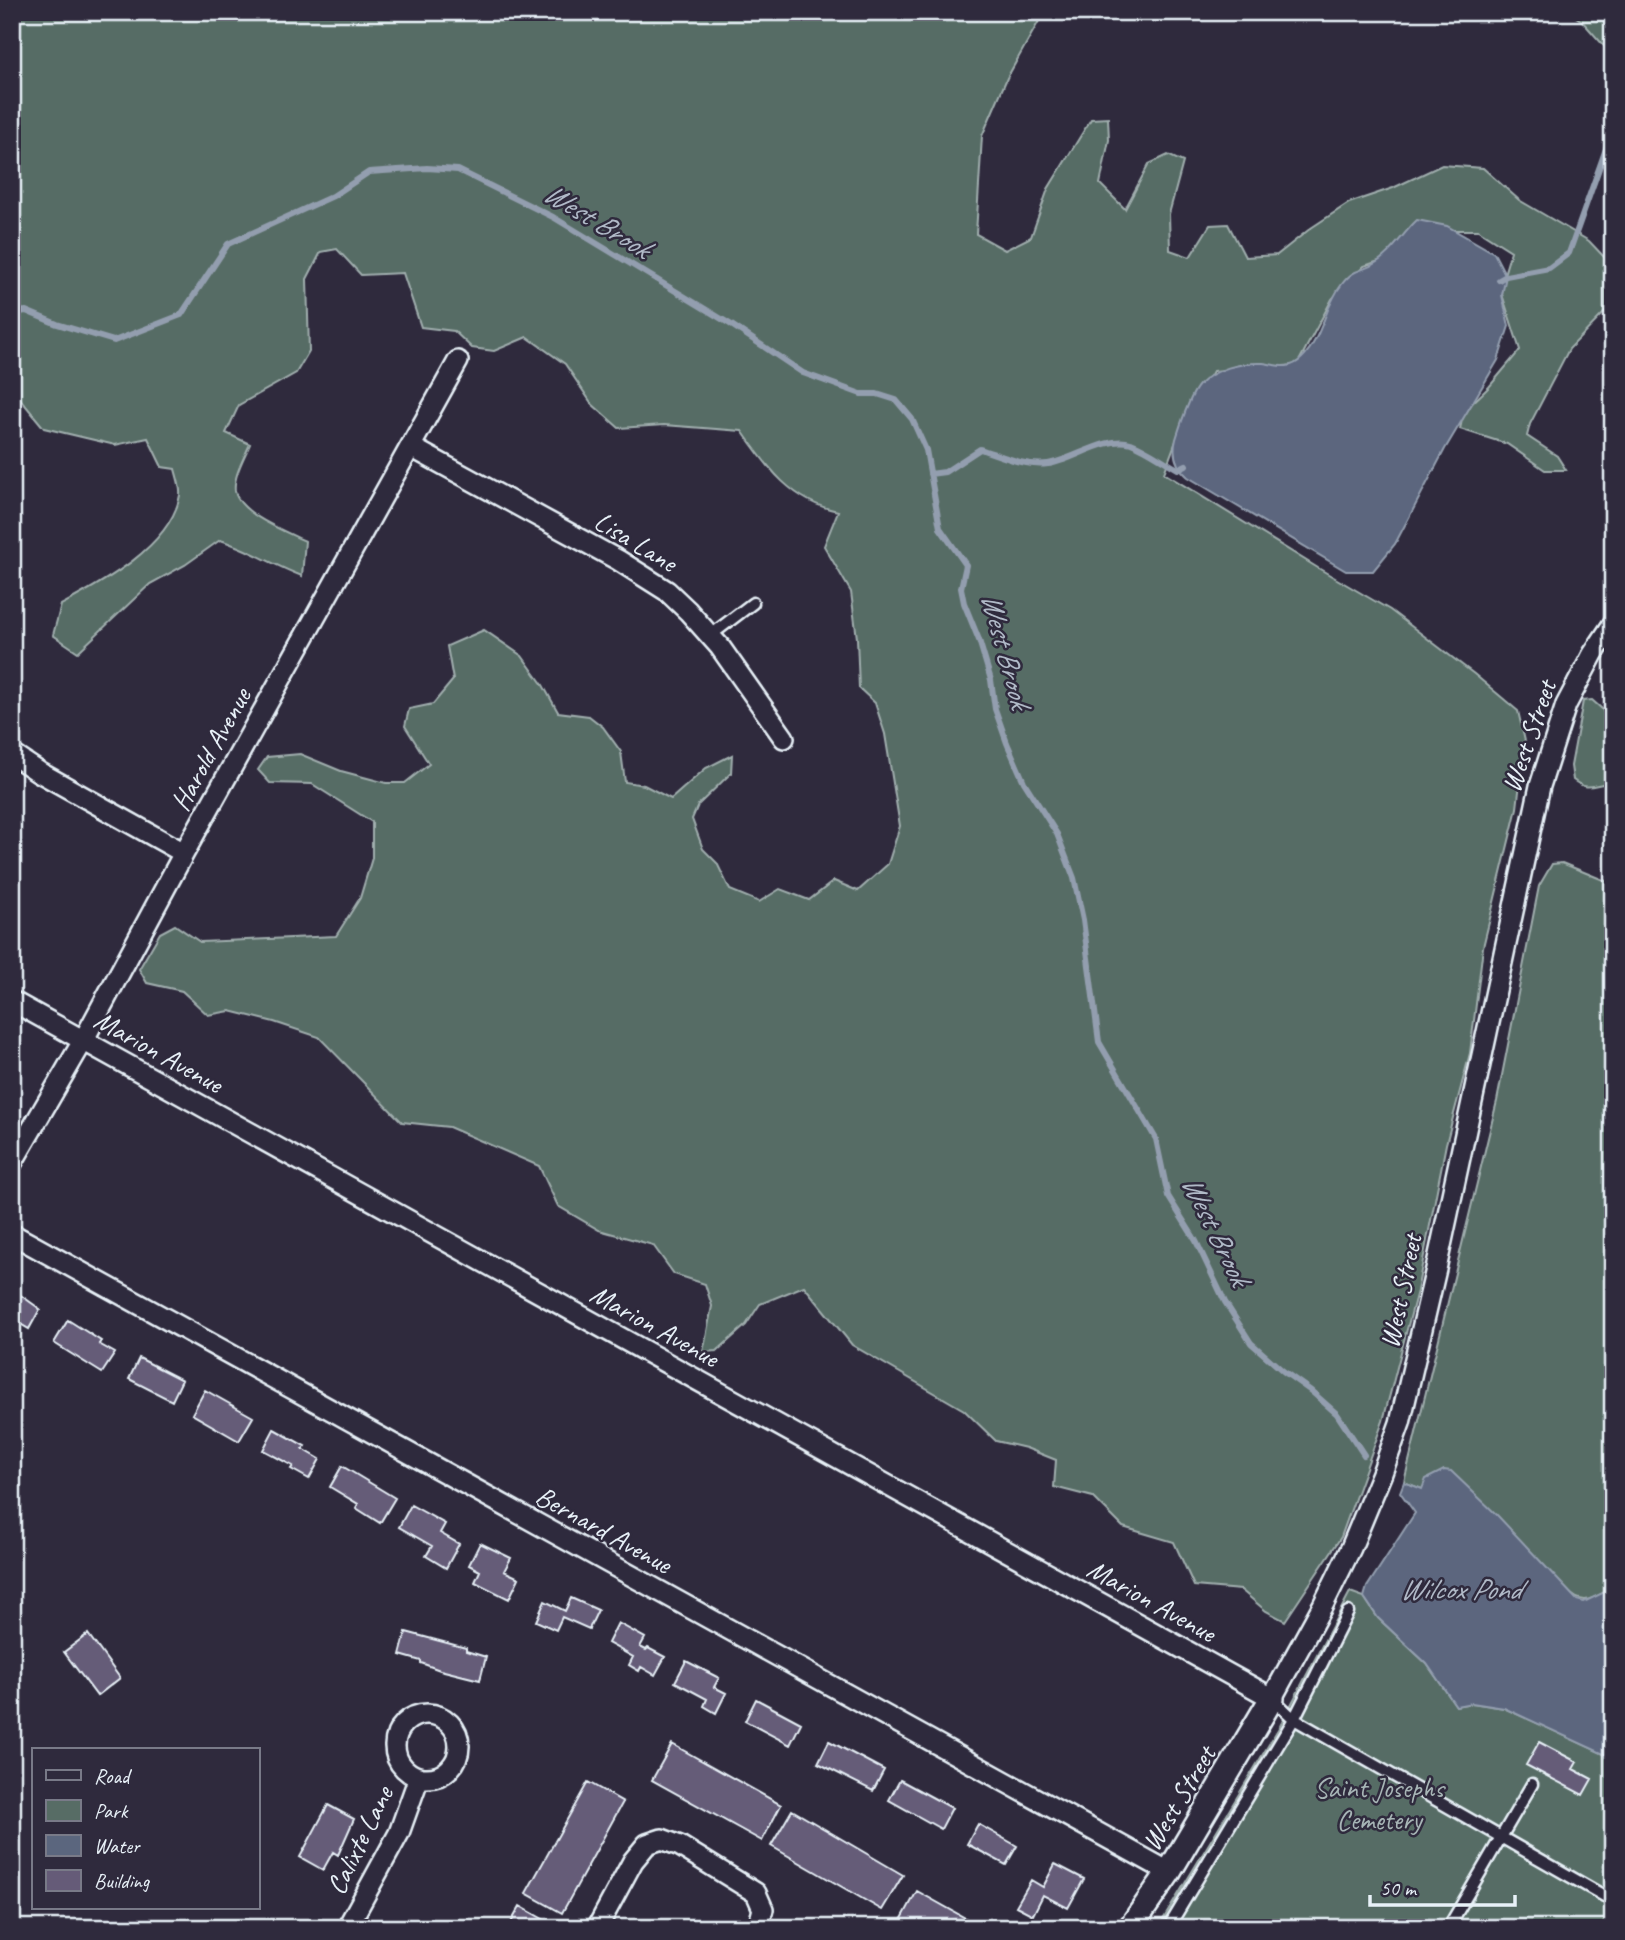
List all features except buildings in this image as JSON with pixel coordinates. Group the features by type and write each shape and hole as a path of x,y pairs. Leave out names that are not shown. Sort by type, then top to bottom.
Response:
{"street":[{"name":"Harold Avenue","path":"12,1164 83,1041 184,853 458,361"},
{"name":"Lisa Lane","path":"411,447 646,577 688,611 711,635 783,738"},
{"name":"West Street","path":"1130,1928 1169,1872 1272,1698 1323,1605 1382,1473 1400,1423 1540,786 1566,705 1593,654 1613,624"},
{"path":"12,754 39,772 184,853"},
{"name":"Marion Avenue","path":"12,1001 1272,1698"},
{"name":"Bernard Avenue","path":"12,1234 1169,1872"},
{"name":"Calixte Lane","path":"347,1928 399,1833 419,1777"},
{"path":"597,1928 633,1861 647,1844 662,1839 680,1846 756,1893 762,1903 763,1916 758,1928"}],"lane":[{"path":"711,635 753,603"},
{"path":"1168,1928 1294,1718 1348,1612"},
{"path":"1272,1698 1294,1718 1613,1901"},
{"path":"1448,1928 1532,1784"}],"green space":[{"path":"12,12 1044,12 1007,78 982,136 976,234 1005,250 1031,237 1048,189 1091,119 1108,118 1109,140 1100,184 1125,209 1149,164 1168,155 1183,162 1169,214 1170,250 1190,257 1210,225 1228,224 1245,257 1277,255 1349,203 1393,188 1442,165 1483,168 1519,200 1589,241 1606,259 1606,311 1569,349 1530,424 1527,436 1557,456 1566,470 1545,470 1507,444 1460,429 1464,411 1489,387 1520,350 1500,288 1511,251 1478,230 1427,230 1399,254 1364,266 1332,299 1297,365 1213,371 1179,433 1164,473 1390,610 1518,711 1525,741 1517,808 1483,947 1470,1053 1446,1144 1417,1291 1383,1421 1341,1537 1285,1621 1266,1611 1241,1590 1194,1586 1174,1542 1123,1527 1093,1497 1054,1487 1056,1460 1026,1448 996,1441 964,1410 852,1345 804,1286 760,1304 746,1325 717,1351 703,1352 712,1306 705,1284 674,1274 653,1245 599,1230 558,1206 539,1166 449,1127 402,1122 319,1037 230,1011 208,1015 182,991 147,983 139,969 160,933 175,925 200,942 336,936 360,898 372,858 372,822 312,784 270,783 258,770 267,757 300,754 341,771 386,783 405,783 429,764 405,726 409,709 433,704 453,680 447,646 484,630 522,656 558,712 589,716 603,727 621,752 625,782 644,785 671,799 706,768 732,755 731,773 698,805 692,819 703,849 717,863 730,890 759,902 780,889 809,900 834,881 858,891 888,864 900,826 885,734 875,703 859,688 857,638 851,592 824,546 838,511 807,500 782,481 742,431 664,425 619,428 592,404 565,364 527,337 494,351 472,348 454,331 421,327 403,273 361,275 337,249 321,252 307,279 309,351 296,373 239,405 226,433 250,444 236,480 235,491 238,499 254,515 305,541 302,576 220,540 185,565 150,584 78,652 53,635 61,605 114,574 149,546 163,531 174,513 180,492 175,469 162,467 148,438 115,445 44,428 12,389"},
{"path":"1569,12 1613,12 1613,56 1582,21"},
{"path":"1592,700 1602,709 1613,727 1613,784 1589,787 1573,780 1571,766 1583,701"},
{"path":"1562,863 1613,884 1613,1588 1589,1600 1578,1599 1566,1590 1444,1470 1422,1489 1404,1482 1497,1101 1539,886 1552,864"},
{"name":"Saint Josephs Cemetery","path":"1350,1592 1364,1597 1378,1618 1427,1664 1456,1706 1472,1703 1504,1708 1604,1754 1613,1766 1613,1928 1158,1928 1280,1726"}],"water":[{"path":"1417,220 1447,226 1494,253 1506,276 1502,295 1509,326 1498,360 1445,449 1395,544 1373,571 1346,571 1188,477 1178,465 1175,445 1192,396 1205,379 1237,365 1263,363 1283,366 1297,362 1315,341 1331,302 1342,284 1355,272 1383,258"},
{"name":"Wilcox Pond","path":"1444,1470 1451,1471 1497,1515 1577,1600 1584,1602 1613,1588 1613,1766 1604,1754 1504,1708 1472,1703 1456,1706 1427,1664 1378,1618 1364,1597 1367,1587 1415,1513 1400,1492 1404,1482 1422,1489 1426,1479"}],"waterway":[{"path":"1611,12 1607,41 1610,89 1613,94"},
{"path":"1499,280 1506,276 1549,268 1569,253 1613,129"},
{"name":"West Brook","path":"12,313 26,311 57,324 114,341 181,315 228,244 333,196 369,172 427,168 458,170 553,217 730,324 803,373 861,394 877,394 896,400 912,419 926,450 940,528 966,565 961,588 964,603 979,640 991,680 995,709 1007,743 1024,782 1057,834 1074,878 1083,920 1099,1042 1156,1139 1168,1196 1196,1241 1225,1302 1251,1343 1337,1414 1364,1455"},
{"path":"930,474 945,472 980,449 1039,465 1057,462 1100,445 1121,441 1131,443 1178,469 1186,465"}]}
